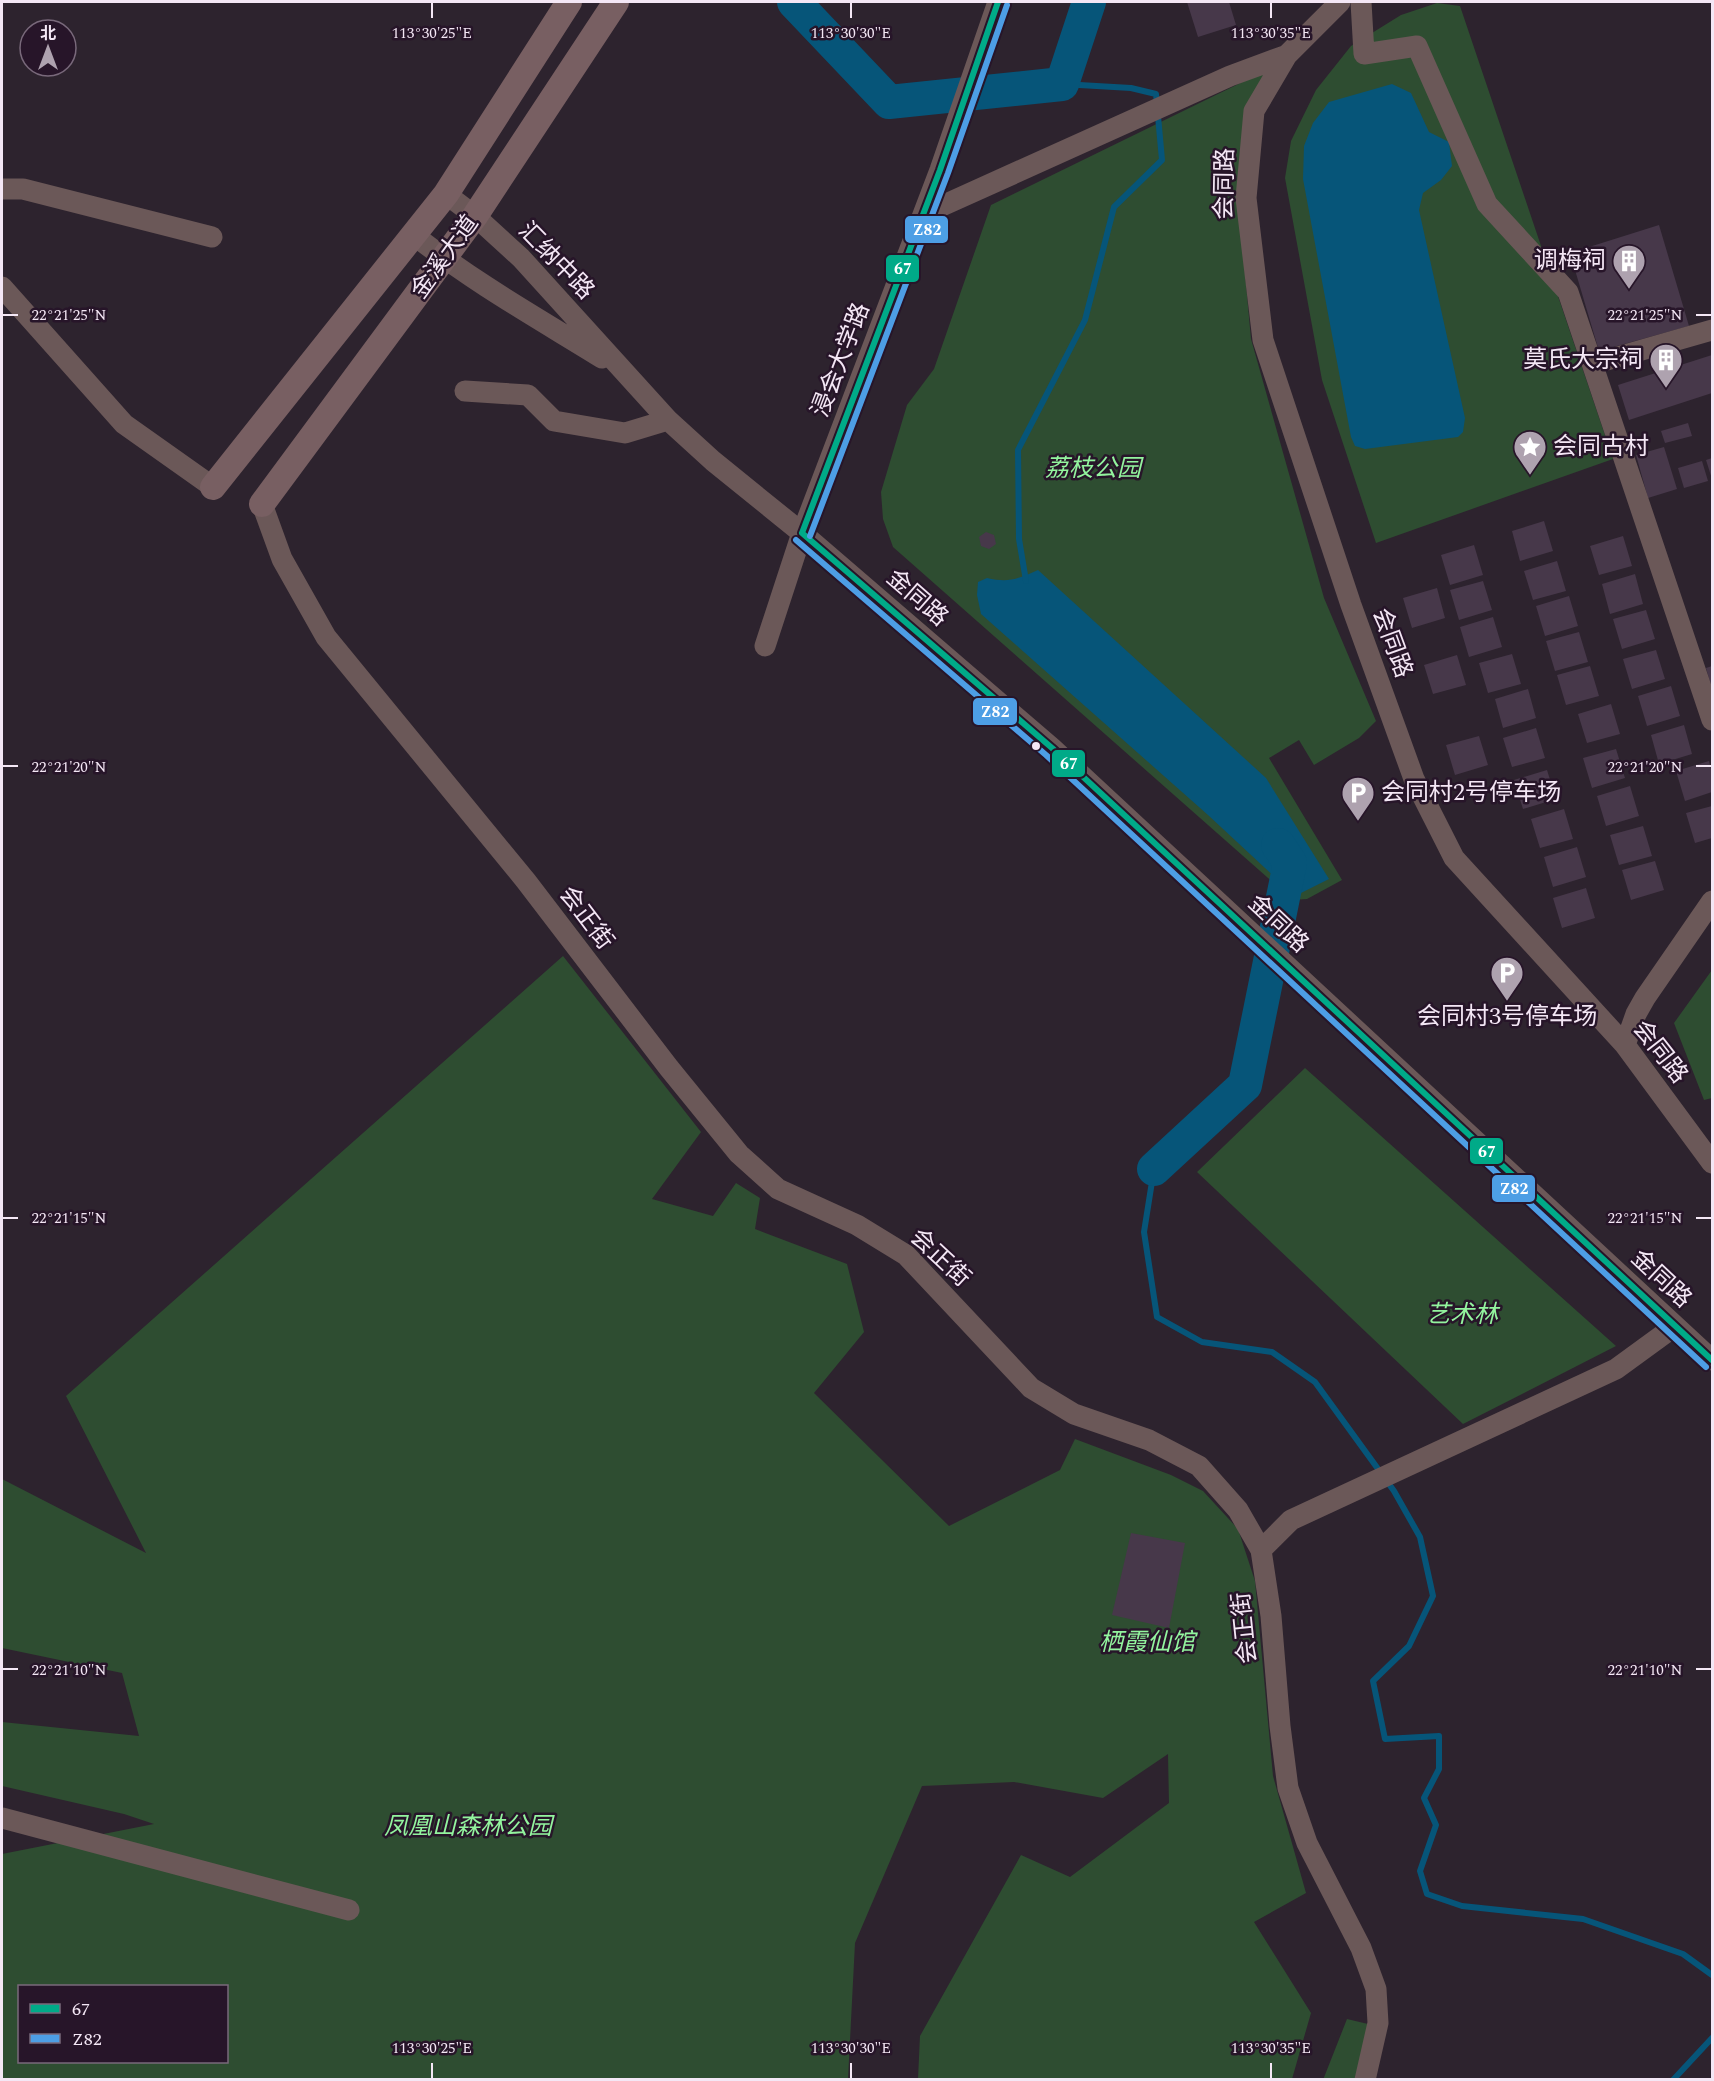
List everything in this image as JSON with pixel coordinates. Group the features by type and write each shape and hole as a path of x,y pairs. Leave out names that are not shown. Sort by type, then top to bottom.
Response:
{"main road":[{"name":"金溪大道","path":"213,487 446,194 569,2"},
{"name":"金溪大道","path":"262,504 475,216 616,2"},
{"path":"543,42 526,98 533,106 542,105 552,99"},
{"path":"341,327 362,320 378,323 377,334 359,372"}],"street":[{"name":"浸会大学路","path":"765,646 802,533 924,214 998,2"},
{"name":"会同路","path":"1340,2 1287,55 1254,111 1246,198 1263,340 1351,605 1414,778 1454,858 1625,1046 1713,1163"},
{"path":"1361,2 1364,54 1417,46 1487,204 1568,292 1713,720"},
{"name":"会同路","path":"924,214 1230,76 1287,55"},
{"path":"2,189 23,189 212,237"},
{"name":"汇纳中路","path":"446,194 475,216 522,258 668,420 713,461 802,533"},
{"name":"汇纳中路","path":"414,235 444,259 623,370"},
{"path":"2,287 124,424 213,487"},
{"path":"1593,364 1713,330"},
{"path":"465,391 528,395 554,421 625,433 668,420"},
{"name":"会正街","path":"262,504 282,559 326,638 526,881 739,1154 778,1190 856,1225 906,1255 1031,1388 1074,1414 1149,1440 1199,1466 1238,1510 1261,1550 1271,1616 1280,1726 1288,1788 1307,1843 1361,1948 1376,1989 1378,2023 1365,2079"},
{"name":"金同路","path":"802,533 1052,748 1713,1360"},
{"path":"1625,1046 1636,1014 1713,901"},
{"path":"1261,1550 1291,1520 1616,1369 1675,1326"},
{"path":"2,1818 349,1910"}],"green space":[{"path":"1437,3 1460,6 1613,459 1376,543 1322,380 1285,178 1291,141 1316,90 1351,46 1401,15"},
{"name":"荔枝公园","path":"1265,71 1238,196 1251,339 1324,598 1376,721 1359,738 1314,765 1299,740 1269,758 1342,880 1307,899 1293,900 893,547 883,519 881,492 907,405 934,369 991,205"},
{"path":"563,956 701,1132 652,1199 713,1216 736,1183 760,1198 755,1229 847,1264 864,1332 814,1393 949,1526 1060,1470 1075,1439 1171,1475 1203,1491 1238,1529 1255,1581 1273,1776 1306,1893 1254,1922 1311,2013 1292,2079 918,2079 920,2036 1021,1855 1070,1877 1169,1803 1168,1754 1103,1798 1014,1782 922,1786 855,1943 848,2079 2,2079 2,1854 154,1824 124,1814 2,1786 2,1722 139,1736 122,1673 2,1648 2,1479 146,1553 66,1396"},
{"path":"1712,970 1712,1098 1704,1100 1674,1023"},
{"name":"艺术林","path":"1305,1068 1616,1346 1463,1424 1197,1172"},
{"path":"1347,2019 1368,2024 1355,2079 1323,2080"}],"water":[{"path":"1392,84 1411,93 1429,132 1449,142 1452,166 1441,180 1423,193 1419,210 1465,418 1463,432 1458,437 1365,449 1355,446 1351,437 1303,179 1304,146 1313,123 1329,102"},
{"path":"1038,570 1266,778 1329,879 1295,896 1208,815 981,614 977,595 978,582 987,578 1013,579"}],"building":[{"path":"1187,2 1229,2 1236,25 1198,37"},
{"name":"调梅祠","path":"1659,225 1689,326 1599,351 1570,253"},
{"name":"莫氏大宗祠","path":"1712,355 1712,393 1629,420 1618,385"},
{"path":"1688,423 1692,436 1665,443 1661,431"},
{"path":"1664,447 1677,489 1648,498 1636,455"},
{"path":"1712,458 1712,479 1706,460"},
{"path":"1702,461 1708,481 1684,488 1678,468"},
{"path":"1544,521 1553,551 1520,561 1512,531"},
{"path":"986,532 994,535 996,544 989,549 981,546 979,537"},
{"path":"1623,536 1632,566 1599,575 1590,546"},
{"path":"1474,545 1483,575 1450,585 1441,555"},
{"path":"1557,561 1566,591 1533,600 1524,571"},
{"path":"1635,574 1643,604 1610,614 1602,584"},
{"path":"1483,581 1492,610 1459,620 1450,590"},
{"path":"1437,588 1445,618 1412,628 1403,598"},
{"path":"1569,596 1578,626 1545,636 1536,606"},
{"path":"1646,610 1655,639 1622,649 1613,619"},
{"path":"1493,617 1502,647 1469,657 1460,627"},
{"path":"1579,632 1588,662 1555,671 1546,641"},
{"path":"1656,650 1665,679 1632,689 1623,659"},
{"path":"1512,654 1521,684 1488,693 1479,663"},
{"path":"1457,655 1466,685 1433,694 1424,665"},
{"path":"1590,666 1599,696 1566,705 1557,675"},
{"path":"1712,666 1712,689 1706,668"},
{"path":"1671,686 1680,716 1647,726 1638,696"},
{"path":"1528,689 1536,718 1503,728 1495,699"},
{"path":"1611,704 1620,734 1587,743 1578,714"},
{"path":"1684,725 1692,754 1659,764 1651,735"},
{"path":"1536,728 1545,758 1512,767 1503,738"},
{"path":"1479,736 1488,765 1455,775 1446,745"},
{"path":"1616,749 1625,778 1592,788 1583,758"},
{"path":"1709,761 1712,773 1712,792 1685,801 1676,771"},
{"path":"1547,770 1556,799 1523,809 1514,780"},
{"path":"1630,786 1639,816 1606,826 1597,796"},
{"path":"1712,806 1712,838 1695,843 1686,813"},
{"path":"1564,809 1573,839 1540,848 1531,819"},
{"path":"1643,826 1652,856 1619,865 1610,835"},
{"path":"1577,847 1586,877 1553,887 1544,857"},
{"path":"1655,861 1664,890 1631,900 1622,870"},
{"path":"1586,888 1595,918 1562,928 1553,898"},
{"path":"1131,1533 1185,1543 1169,1628 1112,1615"}],"waterway":[{"path":"794,2 889,102 1062,84 1089,2"},
{"path":"1026,581 1019,539 1018,450 1085,320 1114,207 1162,160 1156,94 1131,88 1062,84"},
{"path":"1154,1169 1245,1085 1290,863 1278,845"},
{"path":"1154,1169 1144,1232 1157,1317 1202,1342 1272,1352 1315,1382 1394,1491 1420,1537 1433,1596 1409,1646 1373,1681 1385,1739 1439,1736 1439,1769 1424,1798 1436,1825 1420,1871 1427,1894 1462,1906 1583,1919 1683,1954 1712,1975"},
{"path":"1673,2080 1712,2038"}],"transit line":[{"name":"67","path":"802,533 940,170 998,2"},
{"name":"Z82","path":"810,536 948,173 1007,5"},
{"name":"67","path":"802,533 1052,748 1712,1360"},
{"name":"Z82","path":"796,540 1046,755 1706,1367"}],"place":[{"name":"调梅祠","path":"1629,290"},
{"name":"莫氏大宗祠","path":"1666,389"},
{"name":"会同古村","path":"1530,476"},
{"name":"会同村2号停车场","path":"1358,822"},
{"name":"会同村3号停车场","path":"1507,1002"}],"park label":[{"name":"栖霞仙馆","path":"1147,1643"},
{"name":"凤凰山森林公园","path":"468,1827"}]}
